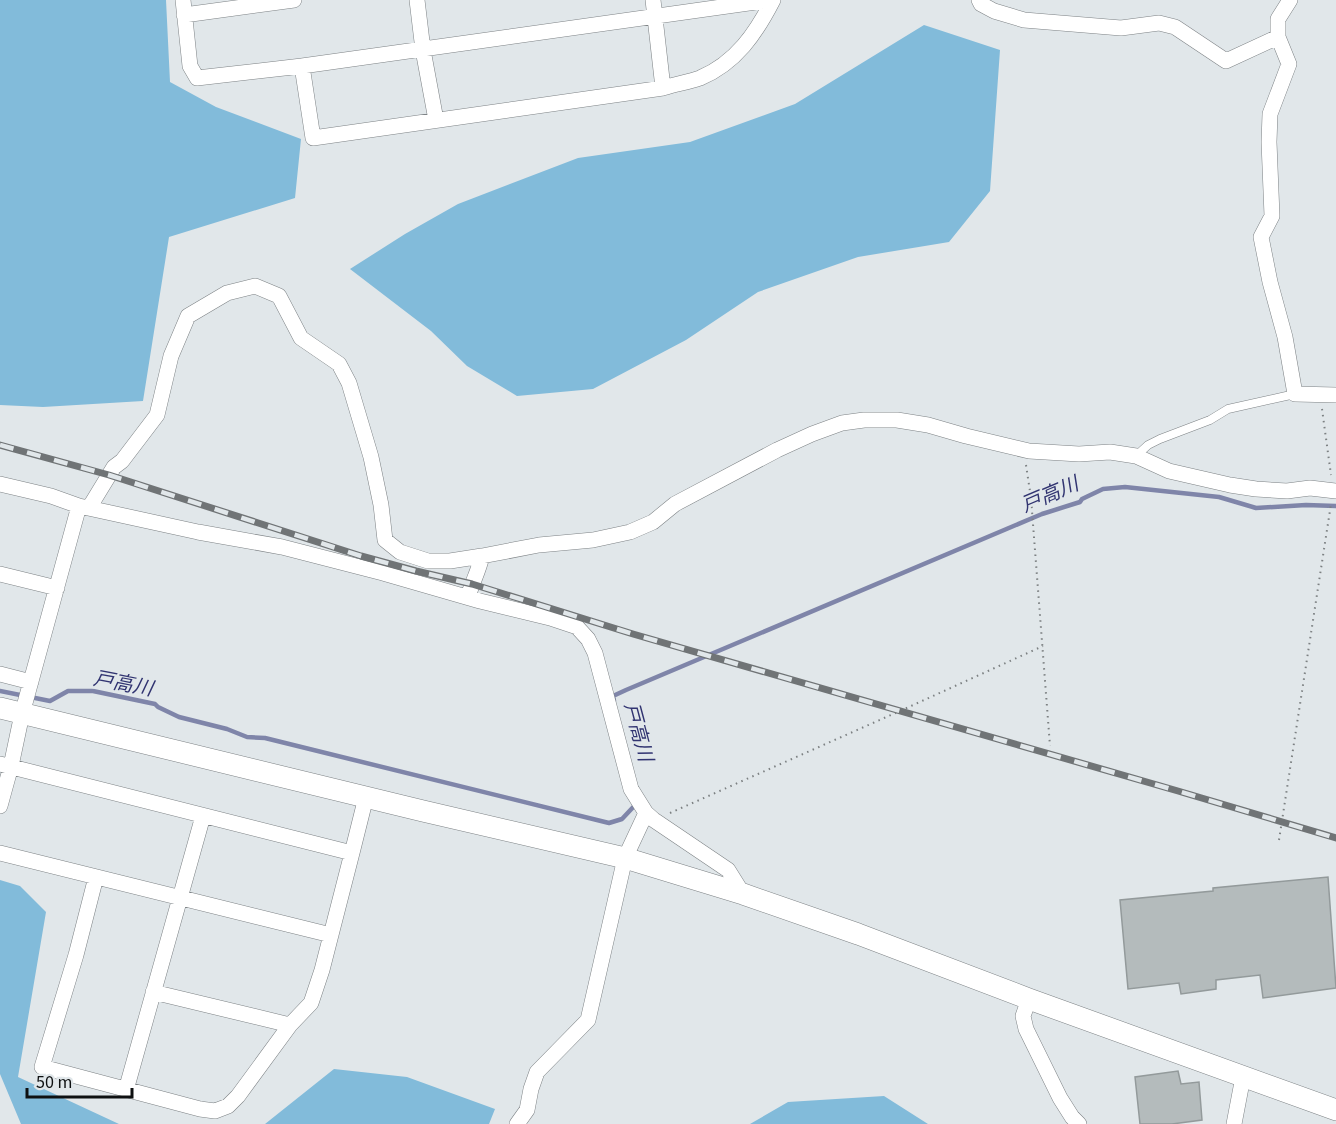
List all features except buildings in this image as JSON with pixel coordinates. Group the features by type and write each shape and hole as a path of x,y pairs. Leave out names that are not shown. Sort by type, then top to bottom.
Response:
{"street":[{"path":"294,0 184,7 190,66 197,78 423,50 772,0"},
{"path":"417,0 423,50 436,120"},
{"path":"653,0 663,88"},
{"path":"302,66 313,138 663,88 699,79 719,69 746,44 761,24 772,0"},
{"path":"979,0 981,4 994,11 1024,20 1120,28 1158,23 1175,27 1226,61 1278,37"},
{"path":"1290,0 1278,19 1278,37 1289,64 1270,114 1272,216 1261,237 1285,337 1295,394 1336,395"},
{"path":"0,806 5,765 22,714 57,588 84,507 157,415 171,356 188,316 227,293 255,286 279,296 301,338 339,364 349,383 371,457 381,505 385,540 400,552 428,561 450,561 539,544 593,540 630,532 653,522 675,504 777,450 842,423 864,420 897,420 928,425 1029,451 1079,454 1110,452 1136,456 1169,471 1256,489 1334,490"},
{"path":"0,484 51,496 84,507 198,532 282,547 577,627 588,639 595,653 631,789 650,816 728,870 743,894"},
{"path":"468,597 482,556"},
{"path":"0,574 57,588"},
{"path":"0,674 31,682"},
{"path":"0,708 625,858 743,894 858,934 1029,999 1336,1110"},
{"path":"5,765 352,853"},
{"path":"96,877 76,955 42,1067 215,1111 228,1106 238,1096 290,1025 312,1003 366,797"},
{"path":"126,1090 203,816"},
{"path":"518,1124 526,1110 537,1072 588,1020 625,858 650,816"},
{"path":"0,853 331,935"},
{"path":"153,992 290,1025"},
{"path":"1029,999 1023,1016 1026,1029 1060,1098 1079,1124"},
{"path":"1230,1123 1243,1077"}],"lane":[{"path":"1136,456 1148,445 1210,420 1228,409 1295,394"}],"path":[{"path":"1279,840 1334,490 1320,396"},
{"path":"1029,451 1026,466 1031,498 1050,746"},
{"path":"650,816 900,711 1043,646"}],"shaded area":[{"path":"0,0 166,0 170,82 216,107 301,139 295,198 169,237 143,401 43,407 0,405"},
{"path":"924,25 1000,50 990,191 949,242 858,257 758,292 686,340 593,389 517,396 467,366 431,331 350,269 458,204 578,158 690,142 795,104"},
{"path":"0,880 20,886 46,912 18,1077 119,1124 21,1124 0,1074"},
{"path":"334,1069 407,1077 495,1109 489,1124 265,1124"},
{"path":"884,1096 928,1124 750,1124 788,1102"}],"waterway":[{"name":"戸高川","path":"614,701 613,696 626,690 1042,514 1080,502 1103,489 1125,487 1219,497 1256,508 1336,506"},
{"name":"戸高川","path":"0,691 50,701 68,691 93,691 155,704 179,717 227,729 247,737 265,738 609,823 622,819 637,803"}],"railway":[{"path":"0,445 109,475 361,556 472,584 633,634 1336,838"}]}
